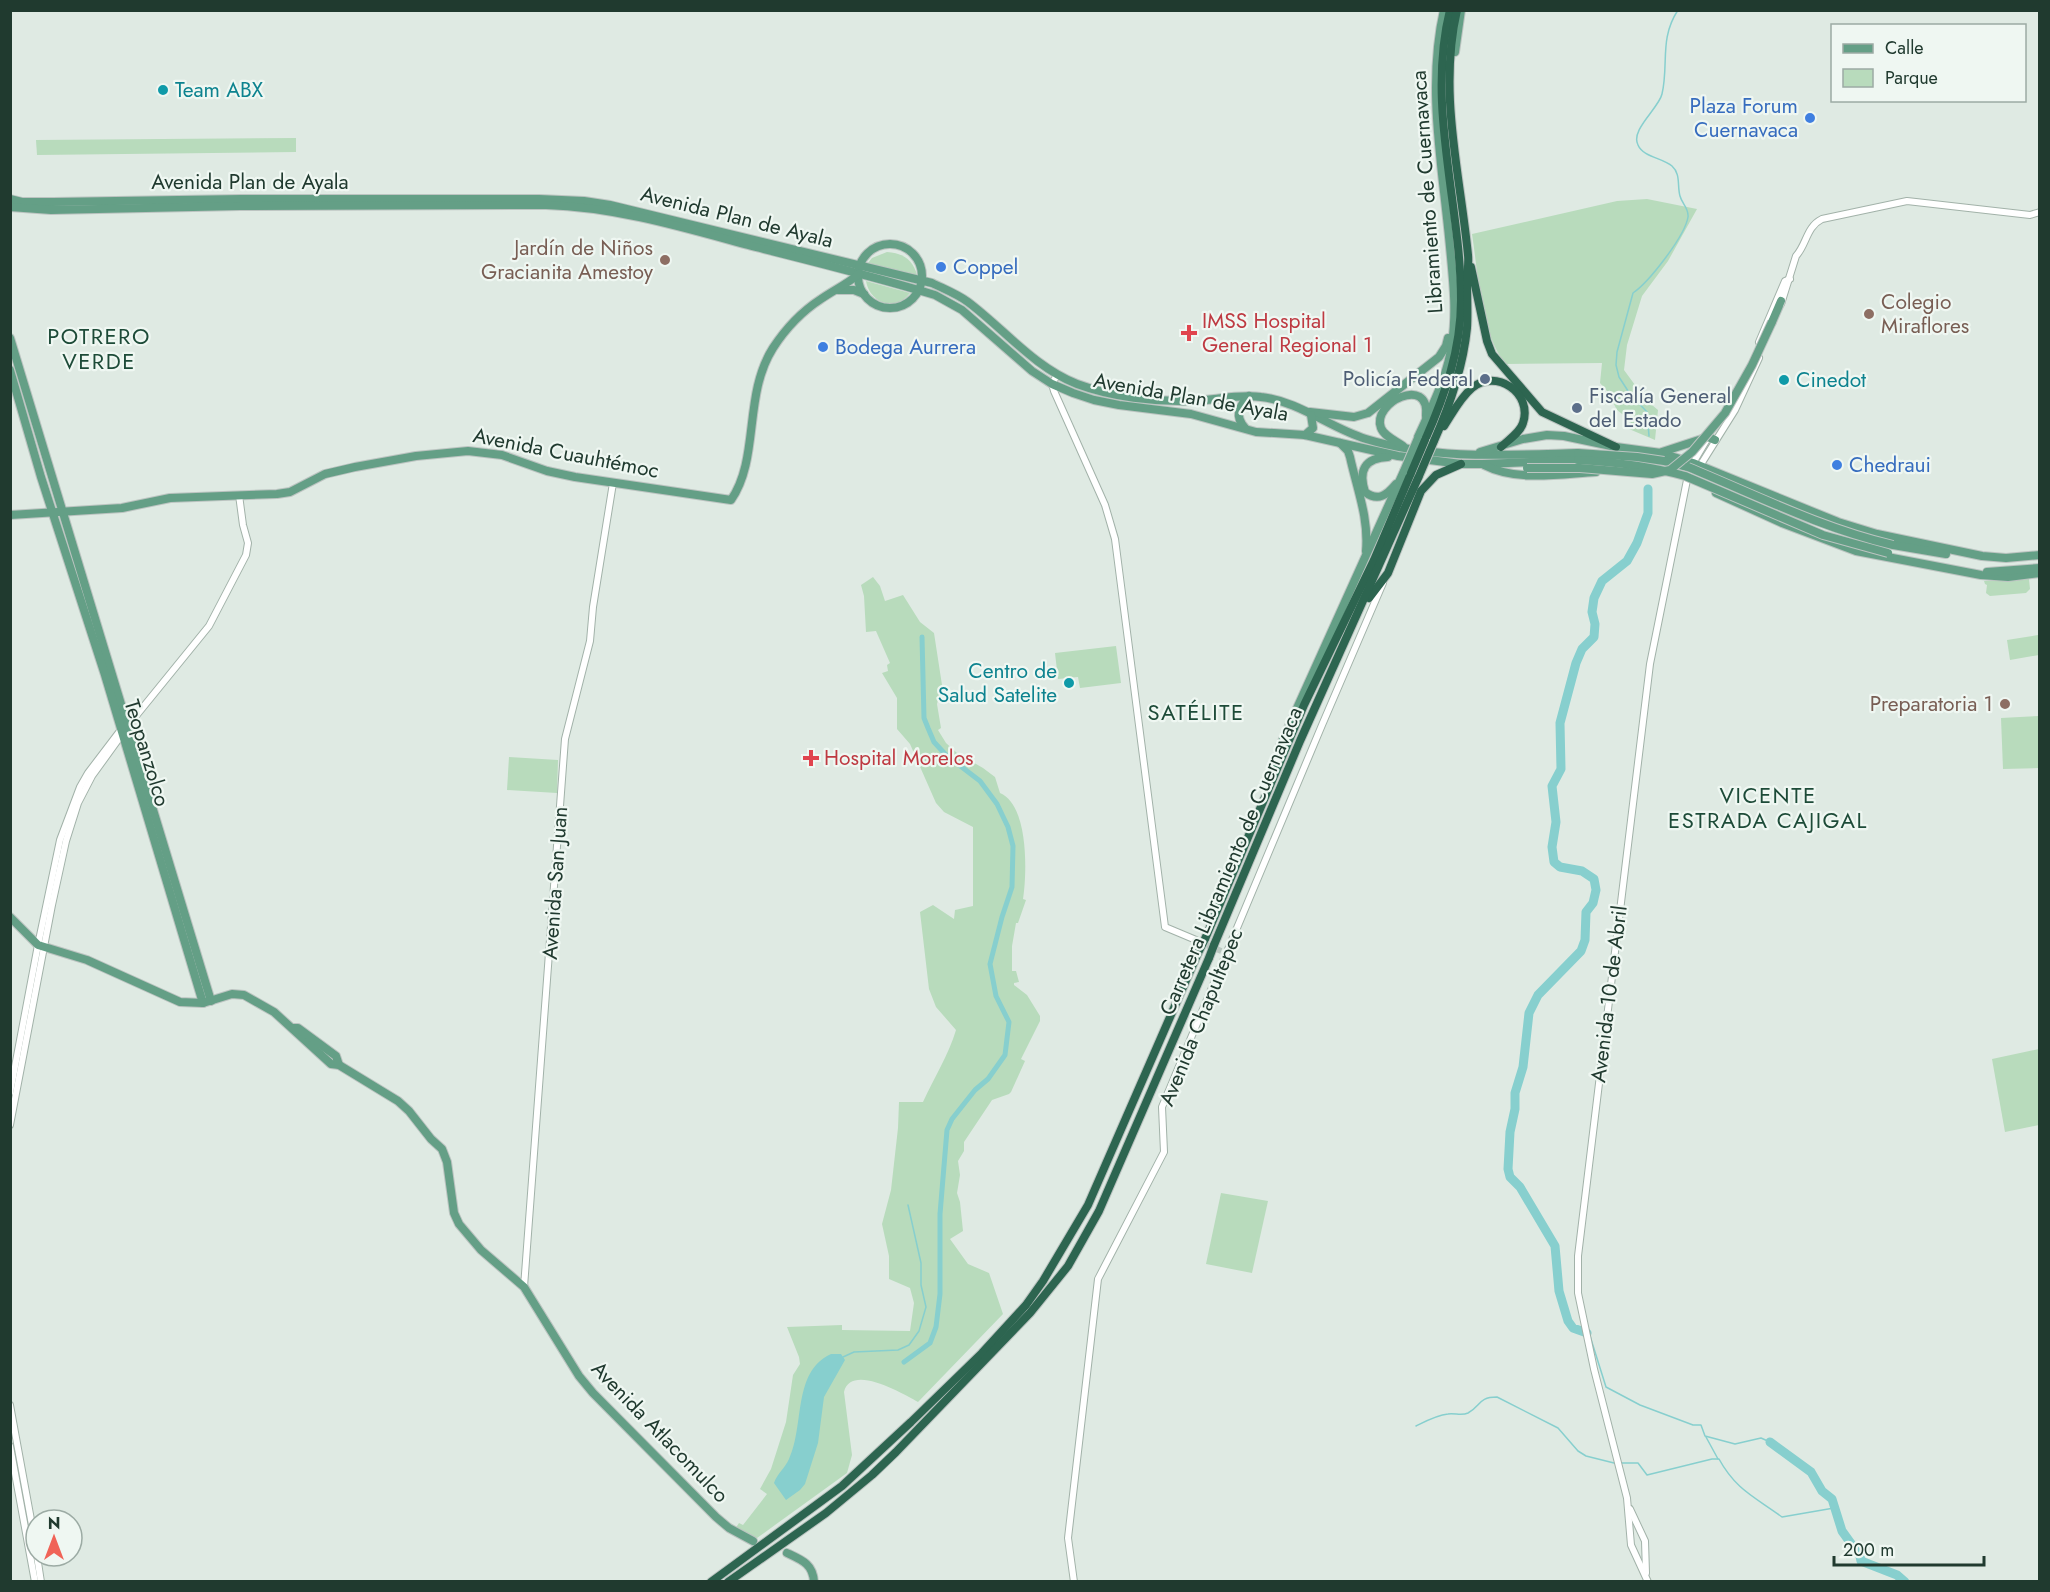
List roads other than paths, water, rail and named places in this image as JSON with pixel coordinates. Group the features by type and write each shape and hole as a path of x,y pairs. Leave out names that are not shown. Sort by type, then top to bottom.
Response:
{"highway":[{"name":"Carretera Libramiento de Cuernavaca","path":"711,1581 842,1486 982,1353 1026,1305 1043,1281 1088,1205 1198,953 1200,940 1304,705 1374,560 1446,391 1457,346 1461,301 1442,95 1443,53 1450,10"},
{"name":"Carretera Libramiento de Cuernavaca","path":"1454,216 1449,93 1451,49 1459,10"},
{"name":"Carretera Libramiento de Cuernavaca","path":"1424,439 1453,394 1465,347 1468,258 1456,231"},
{"path":"1468,258 1492,354 1542,412 1616,447"},
{"path":"1424,439 1473,387 1489,380 1497,380 1513,388 1520,397 1524,414 1522,425 1501,447"},
{"path":"1359,610 1388,573 1421,491 1436,475 1461,464"},
{"name":"Carretera Libramiento de Cuernavaca","path":"728,1581 825,1513 872,1475 1030,1313 1060,1277 1082,1243 1099,1211 1300,741 1359,610 1409,474"}],"main road":[{"name":"Libramiento de Cuernavaca","path":"1272,778 1280,746 1365,558 1409,474 1424,439 1426,420 1440,390 1447,366 1454,325 1456,231 1435,96 1437,57 1444,10"},
{"name":"Avenida Plan de Ayala","path":"10,200 241,199 463,203 560,205 609,211 843,265 861,264 932,283 967,302 1057,375 1097,390 1168,401 1249,396 1275,399 1357,436 1407,448 1467,456"},
{"name":"Avenida Plan de Ayala","path":"10,207 51,210 463,203"},
{"path":"847,283 849,276 843,265 878,246 893,244 911,252 932,283"},
{"path":"872,250 861,264 859,274 860,284 869,301 884,308 898,308 921,297 935,295"},
{"path":"908,303 918,290 921,279 918,262"},
{"name":"Avenida Plan de Ayala","path":"843,265 859,274 935,295 962,310 1032,370 1052,384 1073,393 1119,405 1191,414 1273,434 1305,435 1398,456"},
{"name":"Avenida Cuauhtémoc","path":"10,515 122,508 170,498 290,492 315,478 335,472 416,456 468,451 502,455 546,471 731,500 741,484 757,386 772,350 793,321 820,299 859,274"},
{"path":"837,290 854,290 864,294"},
{"path":"1305,435 1313,428 1309,413 1354,417 1368,413 1439,357 1446,346 1454,301"},
{"path":"1409,474 1384,496 1377,497 1365,492 1362,482 1364,468 1369,462 1376,458 1398,456 1461,464 1524,465 1661,474 1674,467 1692,452 1725,413 1752,365 1781,301"},
{"name":"Teopanzolco","path":"10,338 64,512 207,1002"},
{"name":"Teopanzolco","path":"10,369 87,624 125,725"},
{"path":"1407,448 1385,434 1381,428 1380,421 1385,408 1401,396 1415,395 1425,404 1426,420"},
{"path":"1245,428 1238,420 1238,413 1239,406 1249,396"},
{"path":"1467,456 1531,437 1556,435 1661,453 1753,486 1838,522 1890,538 1982,556 2006,558 2040,556"},
{"path":"1661,453 1712,438"},
{"path":"1339,442 1348,450 1365,512 1368,535 1365,558"},
{"path":"1616,447 1623,452 1625,460 1622,468 1616,472"},
{"path":"1683,447 1696,466"},
{"path":"1467,456 1578,453 1664,461 1688,467 1856,536 1975,560 2040,556"},
{"path":"1524,465 1578,460 1605,461 1662,469 1685,476 1823,536 1888,553 1989,572 2040,568"},
{"path":"1483,464 1496,471 1532,475 1616,472 1688,477"},
{"path":"1642,473 1652,469 1688,477 1782,523 1856,551 1981,575 2008,577 2040,573"},
{"path":"87,624 96,621"},
{"name":"Avenida Atlacomulco","path":"10,917 41,946 87,960 180,1002 207,1002 232,994 244,995 274,1012 292,1028 298,1028 336,1056 339,1065 398,1101 442,1149 447,1162 451,1200 459,1224 481,1250 525,1287 579,1376 593,1393 716,1517 729,1528 753,1541"},
{"path":"790,1554 811,1567 814,1581"}],"street":[{"path":"1712,438 1736,408 1778,315 1796,256 1811,226 1822,219 1907,201 2030,215 2040,212"},
{"path":"1688,477 1712,438 1746,372 1785,281 1790,279"},
{"path":"1057,375 1052,384 1105,505 1115,539 1165,927 1200,940"},
{"path":"1729,404 1736,408"},
{"name":"Avenida 10 de Abril","path":"1648,1581 1634,1554 1630,1536 1629,1507 1585,1329 1578,1293 1578,1256 1650,664 1688,477"},
{"name":"Avenida San Juan","path":"525,1287 565,739 590,641 613,483"},
{"path":"10,1093 63,840 80,787 125,725 208,626 246,555 248,543 239,495"},
{"name":"Avenida Chapultepec","path":"1074,1581 1068,1539 1098,1279 1164,1152 1162,1107 1388,573"},
{"path":"10,1125 41,946"},
{"path":"10,1405 29,1508"},
{"path":"10,1446 35,1581"},
{"name":"Avenida 10 de Abril","path":"1629,1507 1642,1532 1647,1551 1646,1574"},
{"path":"1630,1536 1642,1532"},
{"path":"1634,1554 1647,1551"}],"water":[{"path":"831,1354 841,1354 845,1360 824,1397 818,1443 805,1484 786,1500 774,1483 794,1445 801,1400 810,1373 819,1362"}],"waterway":[{"path":"1649,436 1647,412 1630,394 1619,377 1616,365 1617,352 1633,293 1665,258 1680,235 1688,217 1680,196 1675,169 1668,163 1644,152 1638,145 1637,139 1641,126 1662,94 1666,41 1678,10"},
{"path":"1587,1333 1573,1328 1568,1321 1559,1291 1555,1246 1520,1187 1510,1177 1508,1169 1510,1132 1515,1109 1515,1093 1523,1067 1529,1013 1538,995 1581,951 1585,940 1586,912 1593,903 1596,890 1594,879 1582,871 1560,867 1554,862 1552,847 1556,822 1552,786 1561,769 1560,723 1576,663 1582,649 1594,637 1595,624 1592,612 1594,598 1602,581 1627,561 1637,543 1648,513 1648,489"},
{"path":"904,1362 930,1343 936,1327 940,1294 940,1214 947,1130 952,1119 975,1090 988,1079 1005,1055 1009,1022 996,996 990,964 1012,887 1013,846 1008,827 997,804 980,781 946,755 934,742 924,718 922,637"},
{"path":"843,1357 854,1352 898,1350 909,1345 919,1331 926,1307 921,1285 921,1263 908,1205"},
{"path":"1590,1336 1606,1387 1640,1405 1693,1425 1701,1425 1705,1436 1735,1444 1761,1438 1770,1442"},
{"path":"1416,1426 1440,1416 1466,1414 1483,1400 1497,1397 1558,1428 1578,1451 1586,1456 1614,1463"},
{"path":"1706,1437 1718,1459"},
{"path":"1770,1442 1811,1472 1822,1491 1832,1499 1842,1531 1860,1556 1861,1561 1897,1575 1905,1582"},
{"path":"1622,1463 1638,1463 1647,1475 1719,1459 1739,1486 1782,1517 1834,1508"}],"tunnel":[{"path":"1199,942 1224,952"}],"place":[{"name":"Team ABX","path":"163,90"},
{"name":"Plaza Forum Cuernavaca","path":"1810,118"},
{"name":"Jardín de Niños Gracianita Amestoy","path":"665,260"},
{"name":"Coppel","path":"941,267"},
{"name":"Colegio Miraflores","path":"1869,314"},
{"name":"IMSS Hospital General Regional 1","path":"1189,333"},
{"name":"Bodega Aurrera","path":"823,347"},
{"name":"Policía Federal","path":"1485,379"},
{"name":"Cinedot","path":"1784,380"},
{"name":"Fiscalía General del Estado","path":"1577,408"},
{"name":"Chedraui","path":"1837,465"},
{"name":"Centro de Salud Satelite","path":"1069,683"},
{"name":"Preparatoria 1","path":"2005,704"},
{"name":"Hospital Morelos","path":"811,758"}],"district":[{"name":"POTRERO VERDE","path":"99,348"},
{"name":"SATÉLITE","path":"1196,712"},
{"name":"VICENTE ESTRADA CAJIGAL","path":"1768,808"}]}
